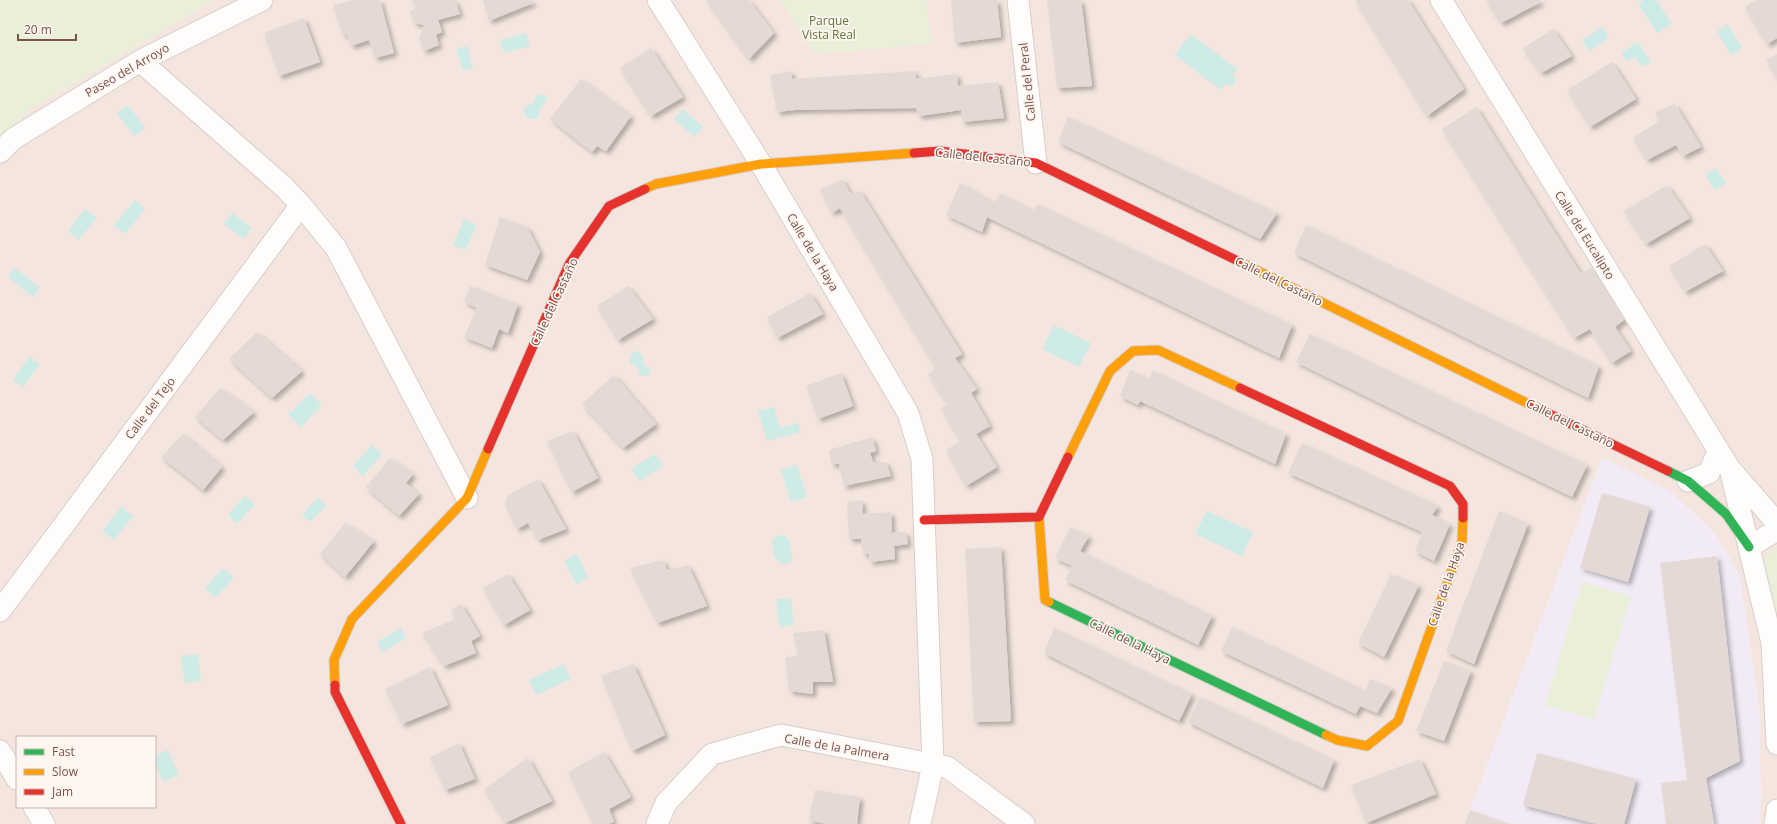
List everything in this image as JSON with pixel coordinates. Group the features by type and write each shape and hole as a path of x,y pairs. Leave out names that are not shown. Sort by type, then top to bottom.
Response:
{"street":[{"name":"Paseo del Arroyo","path":"0,152 13,139 140,61 262,0"},
{"name":"Calle de la Haya","path":"658,0 761,164 908,413 922,459 933,765 920,824"},
{"name":"Calle del Peral","path":"1018,0 1036,163"},
{"name":"Calle del Eucalipto","path":"1441,0 1730,470"},
{"path":"140,61 277,181 301,205 336,248 467,498"},
{"name":"Calle del Castaño","path":"401,824 335,692 334,660 352,619 467,498 569,264 609,206 656,184 761,164 940,151 1036,163 1688,481 1726,514 1749,547"},
{"name":"Calle del Tejo","path":"0,611 301,205"},
{"name":"Calle de la Haya","path":"1158,350 1450,486 1463,504 1462,542 1398,720 1367,746 1337,740 1045,600 1039,518 1110,372 1133,351 1158,350"},
{"path":"1688,481 1709,473 1718,451"},
{"path":"1730,470 1777,523"},
{"path":"1730,470 1772,643 1777,744"},
{"path":"924,520 1039,518"},
{"path":"1749,547 1777,530"},
{"name":"Calle de la Palmera","path":"657,824 666,803 712,754 781,736 933,765"},
{"path":"0,752 16,777"},
{"path":"933,765 947,767 1024,824"},
{"path":"35,808 44,824"},
{"path":"1775,824 1777,810"}],"shaded area":[{"path":"214,0 1777,0 1777,824 0,824 0,141 33,107"},
{"path":"1602,457 1670,491 1715,533 1740,575 1760,713 1761,808 1759,824 1510,824 1470,810"}],"green space":[{"path":"0,0 214,0 33,107 0,141"},
{"name":"Parque Vista Real","path":"780,0 926,0 931,44 815,54"},
{"path":"1777,546 1777,621 1763,566 1767,554"},
{"path":"1582,582 1631,596 1594,720 1545,705"}],"water":[{"path":"1644,0 1656,0 1672,24 1657,33 1638,4"},
{"path":"1728,24 1742,48 1731,55 1717,31"},
{"path":"1603,27 1609,38 1589,51 1582,40"},
{"path":"526,33 530,46 504,53 500,40"},
{"path":"1191,34 1237,69 1233,74 1236,79 1234,86 1225,85 1221,90 1175,55"},
{"path":"1638,42 1651,62 1642,67 1635,57 1627,61 1621,53"},
{"path":"467,46 473,68 463,71 456,49"},
{"path":"540,94 547,96 545,103 540,108 539,115 536,119 527,118 524,112 525,106 534,103 536,96"},
{"path":"128,105 145,128 134,136 117,113"},
{"path":"683,109 703,127 694,137 674,119"},
{"path":"1716,168 1726,183 1715,190 1705,175"},
{"path":"135,200 145,209 125,234 114,225"},
{"path":"85,209 97,217 79,240 68,231"},
{"path":"232,213 252,228 244,239 224,224"},
{"path":"464,219 476,225 466,250 453,245"},
{"path":"15,268 40,288 33,297 8,277"},
{"path":"1054,325 1091,343 1079,367 1042,349"},
{"path":"637,351 642,354 644,365 649,368 650,372 647,376 640,375 638,368 630,363 632,353"},
{"path":"29,357 40,364 23,387 13,380"},
{"path":"310,393 322,405 301,427 288,415"},
{"path":"774,407 780,428 798,423 801,432 767,441 758,411"},
{"path":"372,445 382,454 363,476 353,466"},
{"path":"655,454 663,466 639,481 631,469"},
{"path":"797,465 807,497 791,502 781,470"},
{"path":"245,496 255,504 237,524 228,515"},
{"path":"318,498 326,506 310,522 302,515"},
{"path":"121,507 133,516 114,540 102,531"},
{"path":"1207,511 1253,532 1242,556 1195,534"},
{"path":"783,535 789,539 792,554 792,560 788,564 779,563 774,555 772,541 777,536"},
{"path":"577,554 588,577 576,584 564,561"},
{"path":"223,568 234,578 215,598 205,588"},
{"path":"791,598 794,625 779,627 776,599"},
{"path":"401,628 406,638 383,652 377,642"},
{"path":"198,654 201,681 185,683 181,656"},
{"path":"564,664 571,679 536,695 529,680"},
{"path":"168,750 179,775 163,782 156,765 156,755"}],"building":[{"path":"355,0 380,0 394,53 375,58 369,40 351,46 347,35 343,35 333,5"},
{"path":"412,0 455,0 460,14 438,20 442,32 436,35 439,45 424,51 419,39 424,25 414,23 410,11 416,9"},
{"path":"483,0 532,0 533,3 489,21"},
{"path":"706,0 749,0 774,33 749,59"},
{"path":"951,0 997,0 1001,37 955,43"},
{"path":"1047,0 1081,0 1092,86 1057,88"},
{"path":"1355,0 1408,0 1464,89 1427,116"},
{"path":"1486,0 1540,0 1541,2 1501,23"},
{"path":"1756,0 1777,0 1777,38 1767,44 1745,7"},
{"path":"304,18 320,62 279,76 264,33"},
{"path":"1553,29 1572,56 1541,73 1523,48"},
{"path":"651,48 683,97 651,116 620,68"},
{"path":"1777,54 1777,78 1766,60"},
{"path":"1612,62 1636,99 1590,127 1567,90"},
{"path":"791,71 792,79 916,71 916,79 957,74 958,86 998,82 1004,118 962,122 961,110 919,116 916,108 795,110 777,112 770,75"},
{"path":"581,79 631,116 606,151 597,146 592,152 550,119"},
{"path":"1675,104 1701,147 1683,156 1676,145 1647,160 1633,138 1659,121 1655,112"},
{"path":"1476,107 1581,274 1591,267 1625,319 1615,327 1631,351 1612,363 1590,329 1574,338 1442,129"},
{"path":"1068,117 1277,213 1260,239 1058,142"},
{"path":"842,179 851,194 860,191 962,354 955,358 977,389 971,393 990,426 976,434 997,467 966,486 946,450 960,441 941,408 948,405 928,374 936,368 840,208 832,213 820,190"},
{"path":"960,183 995,203 1000,193 1033,211 1037,204 1292,325 1279,358 987,217 982,232 946,215"},
{"path":"1667,185 1690,218 1646,244 1624,211"},
{"path":"500,217 527,227 540,252 527,280 485,265"},
{"path":"1306,225 1599,366 1588,398 1294,253"},
{"path":"1705,244 1723,271 1685,292 1669,266"},
{"path":"470,286 518,304 508,333 499,329 492,348 464,337 477,308 464,302"},
{"path":"628,286 653,319 618,340 597,306"},
{"path":"810,293 823,314 777,338 767,317"},
{"path":"257,332 302,371 272,398 229,359"},
{"path":"1310,334 1587,465 1572,497 1296,362"},
{"path":"1130,370 1149,379 1153,371 1286,434 1275,464 1140,401 1138,405 1120,396"},
{"path":"841,373 853,406 818,419 806,386"},
{"path":"614,375 656,424 623,448 582,404"},
{"path":"220,388 254,412 223,440 195,417"},
{"path":"573,431 598,478 572,492 547,441"},
{"path":"183,434 222,467 203,490 161,457"},
{"path":"872,437 876,451 870,453 873,462 886,462 891,476 844,486 839,463 832,465 829,450"},
{"path":"1302,443 1438,506 1432,515 1450,524 1434,561 1415,551 1422,532 1288,473"},
{"path":"390,458 413,474 406,483 419,494 399,516 366,487"},
{"path":"538,479 566,529 538,540 528,523 517,529 505,505 508,495"},
{"path":"1602,493 1650,507 1628,582 1580,568"},
{"path":"862,500 863,514 891,512 892,533 906,532 908,544 894,546 895,559 870,562 869,554 863,554 861,539 849,539 847,502"},
{"path":"1499,511 1528,524 1474,664 1446,651"},
{"path":"345,523 374,541 345,577 320,554"},
{"path":"1070,527 1089,536 1080,551 1212,616 1198,645 1065,580 1072,566 1055,558"},
{"path":"1001,547 1011,721 974,722 965,549"},
{"path":"1717,556 1740,761 1706,778 1714,824 1666,824 1661,783 1687,780 1660,563"},
{"path":"663,560 667,570 688,565 707,606 657,623 630,568"},
{"path":"508,574 530,610 504,625 483,588"},
{"path":"1391,574 1419,585 1384,657 1358,643"},
{"path":"461,604 480,636 471,641 476,653 444,666 422,633 456,619 451,610"},
{"path":"1232,627 1365,691 1370,679 1392,688 1377,713 1360,706 1356,714 1221,651"},
{"path":"1054,628 1192,694 1179,721 1044,653"},
{"path":"824,630 833,682 813,682 813,694 789,691 785,657 798,656 793,633"},
{"path":"1444,661 1471,671 1444,741 1416,731"},
{"path":"633,664 665,735 632,751 601,676"},
{"path":"430,667 448,705 402,724 385,689"},
{"path":"1200,697 1334,760 1323,788 1188,722"},
{"path":"459,743 475,779 445,790 430,757"},
{"path":"604,752 631,797 609,809 614,822 609,824 593,824 568,772"},
{"path":"1537,753 1636,779 1624,824 1597,824 1523,805"},
{"path":"528,758 552,801 505,823 484,789"},
{"path":"1420,759 1436,794 1366,823 1351,785"},
{"path":"815,790 860,797 857,824 826,824 809,820"},
{"path":"1470,810 1509,824 1465,824"}],"traffic: fast":[{"path":"1668,471 1688,481 1726,514 1749,547"},
{"path":"1049,602 1326,735"}],"traffic: slow":[{"path":"645,189 656,184 761,164 914,153"},
{"path":"1240,262 1531,405"},
{"path":"1068,457 1110,371 1133,351 1158,350 1240,388"},
{"path":"335,685 334,660 352,619 467,498 488,449"},
{"path":"1039,517 1045,600 1049,602"},
{"path":"1326,735 1337,740 1367,746 1398,721 1462,542 1463,518"}],"traffic: jam":[{"path":"914,153 940,151 1036,163 1240,262"},
{"path":"488,449 569,264 609,206 645,189"},
{"path":"1240,388 1450,486 1463,504 1463,518"},
{"path":"1531,405 1668,471"},
{"path":"924,520 1039,517 1068,457"},
{"path":"335,685 335,692 401,824"}]}
